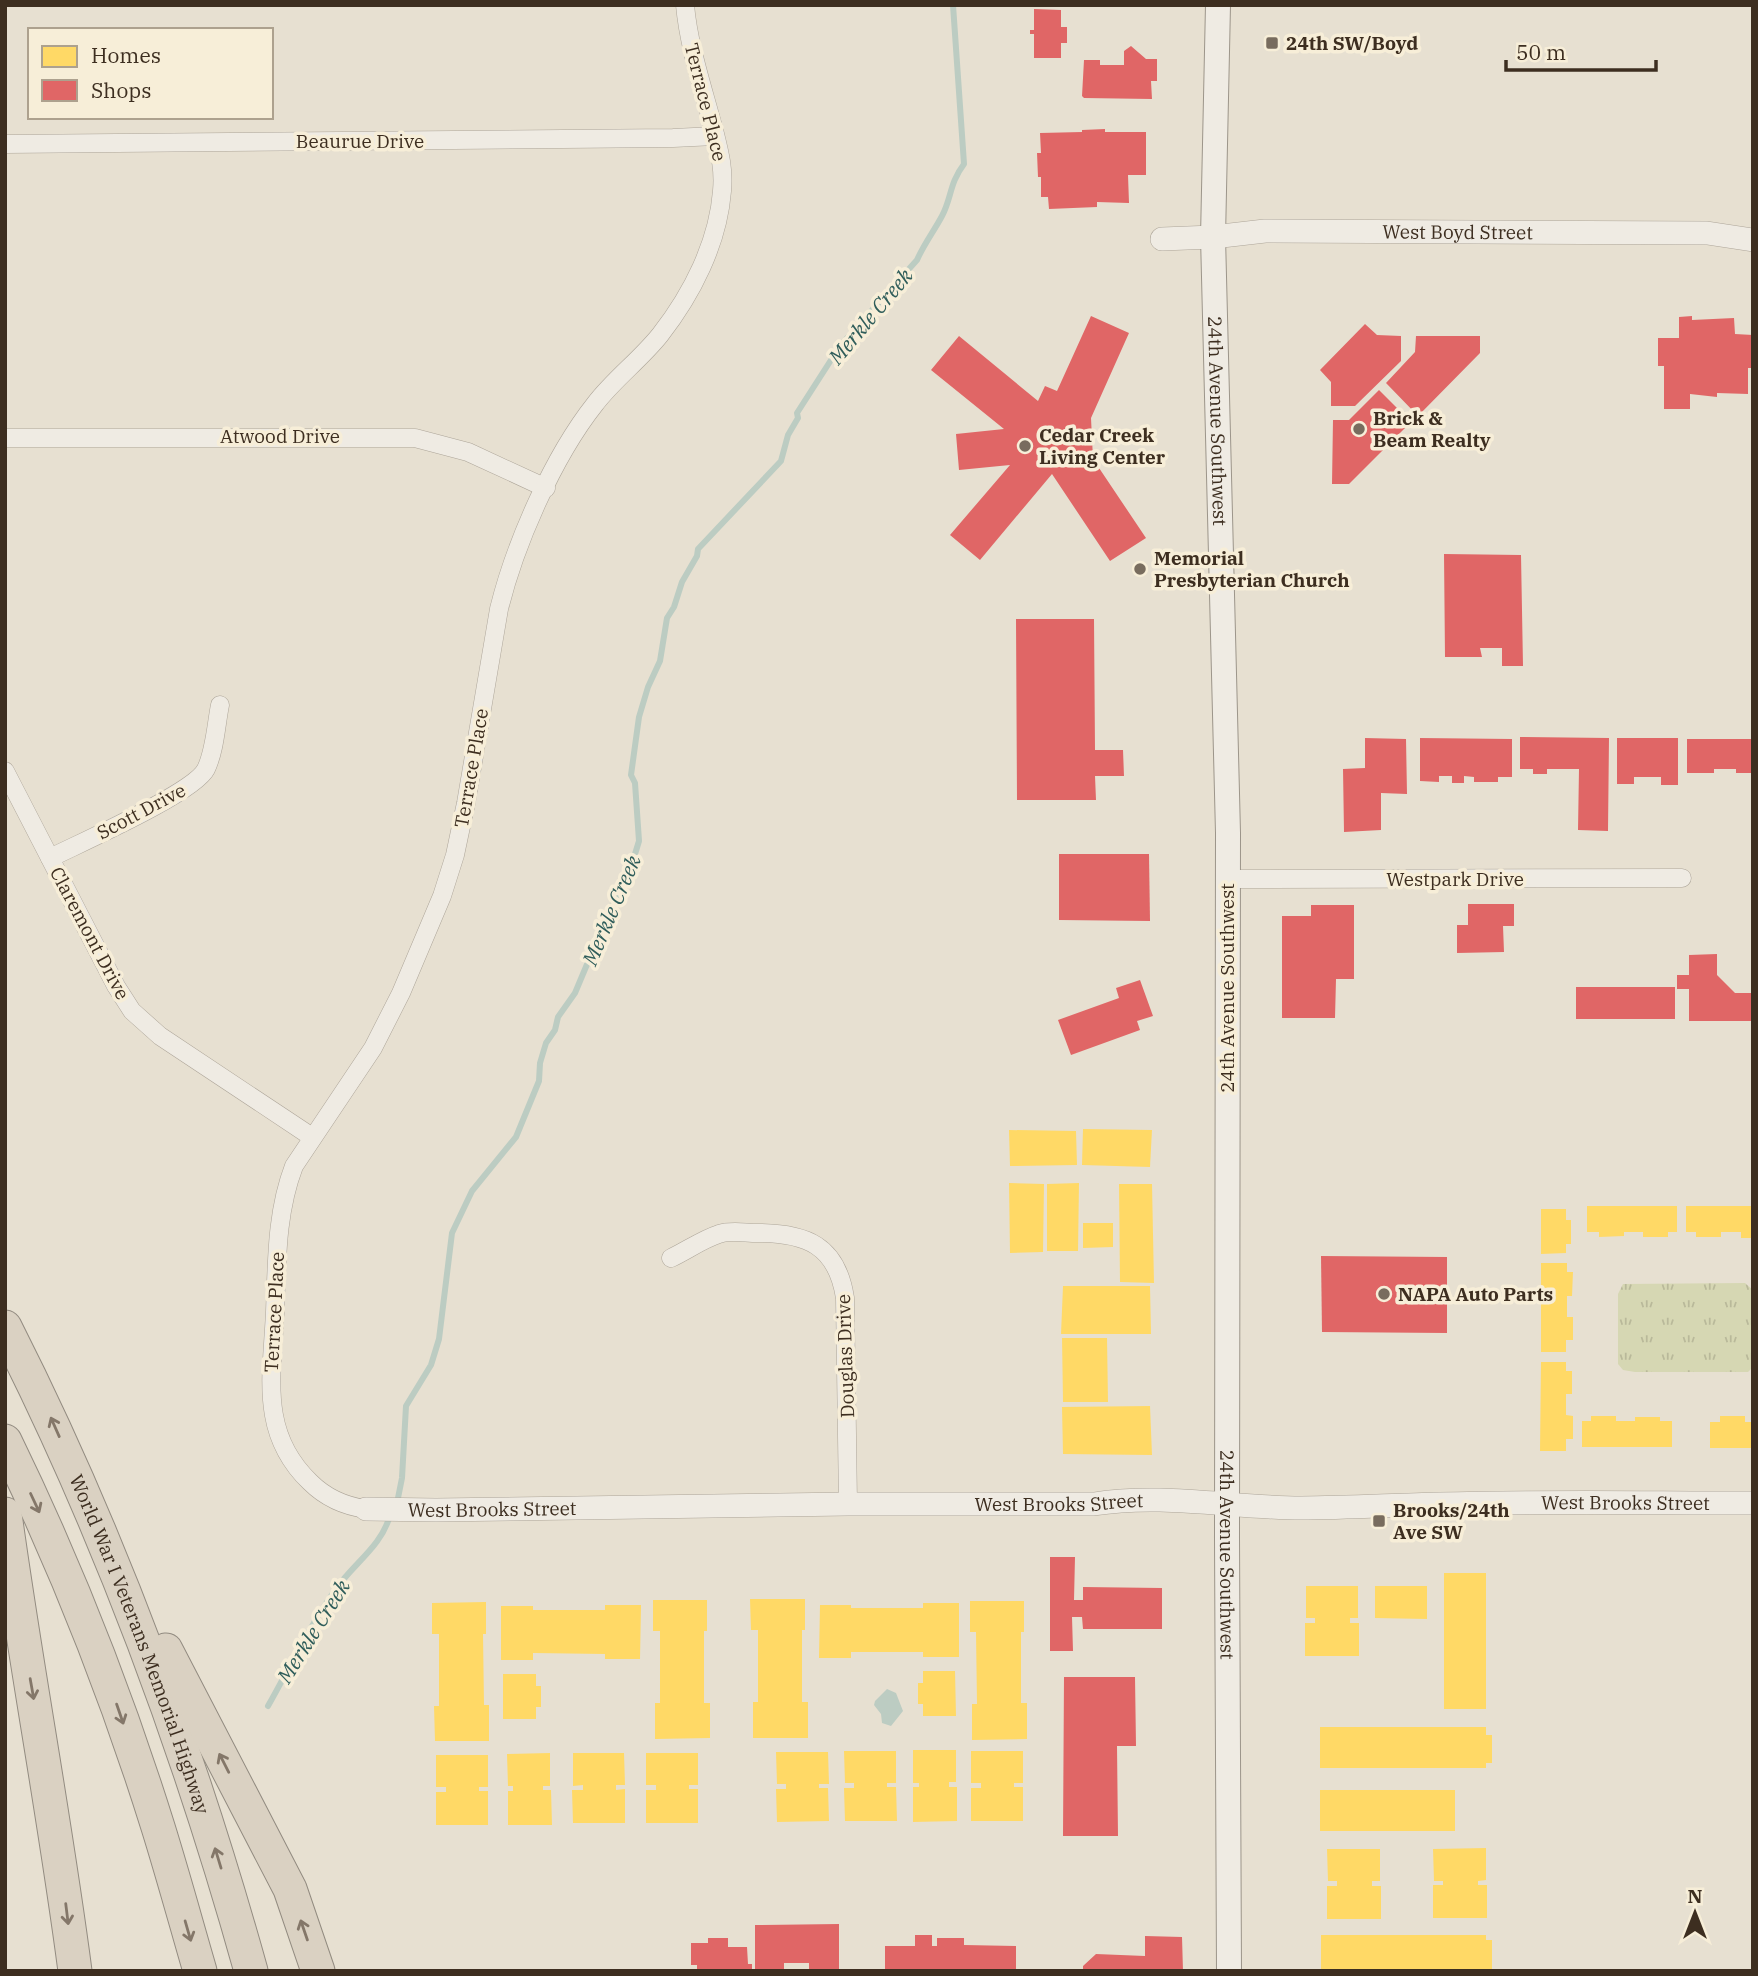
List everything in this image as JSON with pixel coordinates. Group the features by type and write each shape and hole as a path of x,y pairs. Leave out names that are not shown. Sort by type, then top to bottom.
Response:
{"highway":[{"name":"World War I Veterans Memorial Highway","path":"5,1327 52,1418 130,1606 196,1788 251,1971"},
{"path":"5,1441 39,1511 118,1709 159,1828 200,1971"},
{"path":"82,1489 290,1889 318,1971"},
{"path":"5,1514 22,1635 58,1844 75,1971"}],"main road":[{"name":"24th Avenue Southwest","path":"1218,5 1213,237 1228,879 1229,1971"}],"street":[{"name":"Terrace Place","path":"366,1509 342,1504 321,1493 298,1471 280,1441 272,1408 280,1220 286,1187 294,1166 312,1137 373,1048 401,993 442,896 455,855 466,803 492,641 505,583 546,488 562,456 594,405 659,336 697,279 716,225 724,167 694,59 685,5"},
{"name":"Beaurue Drive","path":"5,144 659,139 715,136"},
{"name":"West Boyd Street","path":"1162,239 1265,231 1665,232 1707,233 1753,240"},
{"name":"Atwood Drive","path":"5,438 415,438 468,452 546,488"},
{"name":"Scott Drive","path":"50,858 176,795 196,782 205,771 209,759 220,705"},
{"name":"Claremont Drive","path":"5,771 116,986 132,1011 184,1054 312,1137"},
{"name":"Westpark Drive","path":"1228,879 1682,878"},
{"name":"Douglas Drive","path":"671,1258 721,1233 774,1233 805,1239 822,1248 833,1260 842,1278 845,1298 848,1504"},
{"name":"West Brooks Street","path":"366,1509 1094,1504 1118,1500 1227,1502 1279,1508 1439,1504 1753,1503"}],"green space":[{"path":"1745,1283 1753,1290 1753,1367 1748,1372 1635,1372 1623,1370 1618,1364 1618,1294 1623,1284"}],"shaded area":[{"path":"887,1689 896,1693 903,1711 891,1726 882,1723 881,1714 874,1705"}],"building: Homes":[{"path":"1083,1129 1152,1130 1150,1167 1082,1165"},
{"path":"1009,1130 1076,1131 1077,1165 1010,1166"},
{"path":"1009,1183 1044,1184 1043,1252 1010,1253"},
{"path":"1079,1183 1078,1251 1047,1251 1047,1184"},
{"path":"1119,1184 1152,1184 1154,1283 1120,1282"},
{"path":"1587,1206 1677,1206 1677,1232 1668,1232 1668,1237 1643,1237 1643,1232 1624,1232 1624,1236 1599,1237 1599,1232 1587,1232"},
{"path":"1686,1206 1753,1206 1753,1238 1741,1238 1741,1232 1721,1232 1721,1237 1696,1237 1696,1232 1686,1232"},
{"path":"1541,1209 1566,1209 1566,1220 1571,1220 1571,1244 1566,1244 1566,1253 1541,1254"},
{"path":"1083,1223 1113,1223 1113,1247 1083,1248"},
{"path":"1541,1263 1567,1263 1567,1272 1573,1272 1572,1296 1567,1296 1567,1317 1573,1317 1573,1340 1566,1340 1566,1352 1541,1352"},
{"path":"1063,1286 1150,1286 1151,1334 1061,1334"},
{"path":"1062,1338 1107,1338 1108,1402 1063,1402"},
{"path":"1541,1362 1566,1362 1566,1371 1572,1371 1572,1394 1566,1394 1566,1415 1573,1416 1573,1439 1566,1439 1566,1451 1540,1451"},
{"path":"1150,1406 1152,1455 1063,1454 1062,1407"},
{"path":"1591,1416 1616,1416 1616,1421 1635,1421 1635,1417 1660,1417 1660,1421 1672,1421 1672,1447 1582,1447 1582,1421 1591,1421"},
{"path":"1720,1416 1745,1416 1745,1422 1753,1422 1753,1448 1710,1448 1710,1422 1720,1422"},
{"path":"1444,1573 1486,1573 1486,1709 1444,1709"},
{"path":"1306,1586 1358,1586 1358,1618 1350,1618 1350,1623 1359,1623 1359,1656 1305,1656 1305,1623 1315,1623 1315,1618 1306,1618"},
{"path":"1375,1586 1427,1586 1427,1619 1375,1618"},
{"path":"750,1599 805,1599 802,1702 808,1702 808,1738 753,1738 753,1702 758,1702 758,1630 751,1630"},
{"path":"653,1600 707,1600 704,1703 710,1703 710,1738 655,1739 655,1703 660,1703 660,1631 653,1631"},
{"path":"970,1601 1024,1601 1021,1703 1027,1703 1027,1739 972,1740 972,1704 977,1704 976,1632 970,1632"},
{"path":"486,1602 486,1634 483,1634 484,1705 489,1705 489,1741 435,1741 434,1706 439,1706 439,1634 432,1634 432,1603"},
{"path":"923,1603 959,1603 959,1657 923,1657 923,1652 851,1652 851,1658 819,1658 820,1605 923,1608"},
{"path":"605,1605 641,1605 640,1659 605,1659 605,1654 533,1653 533,1660 501,1660 501,1606 533,1606 533,1610 605,1610"},
{"path":"923,1671 955,1671 956,1716 923,1716 923,1704 918,1704 918,1683 923,1683"},
{"path":"503,1674 536,1674 536,1686 541,1686 541,1707 536,1707 536,1719 503,1719"},
{"path":"1320,1727 1486,1727 1486,1735 1492,1735 1492,1763 1486,1763 1486,1768 1320,1768"},
{"path":"913,1750 956,1750 956,1782 949,1782 949,1787 957,1787 957,1821 913,1822 913,1787 919,1787 919,1783 913,1783"},
{"path":"844,1751 896,1751 896,1783 887,1783 887,1787 896,1787 897,1821 845,1821 844,1788 854,1788 854,1783 845,1783"},
{"path":"971,1751 1023,1751 1023,1783 1014,1783 1014,1787 1023,1787 1023,1821 971,1821 971,1788 981,1788 981,1783 971,1783"},
{"path":"776,1752 828,1752 829,1784 819,1784 819,1788 828,1788 829,1821 777,1822 776,1789 786,1789 786,1784 777,1784"},
{"path":"550,1753 550,1786 543,1786 543,1790 551,1790 552,1825 508,1825 508,1791 513,1791 513,1786 508,1786 507,1754"},
{"path":"573,1753 624,1753 625,1785 616,1785 616,1790 625,1789 625,1823 573,1823 572,1790 583,1790 583,1785 573,1786"},
{"path":"646,1753 698,1753 698,1785 689,1785 689,1789 698,1789 698,1823 646,1823 646,1790 656,1790 656,1785 646,1785"},
{"path":"436,1755 488,1755 488,1787 479,1787 479,1791 488,1791 488,1825 436,1825 436,1792 446,1792 446,1787 436,1787"},
{"path":"1320,1790 1455,1790 1455,1831 1320,1831"},
{"path":"1486,1848 1486,1880 1478,1881 1478,1885 1487,1885 1487,1918 1433,1918 1433,1885 1443,1885 1443,1881 1434,1881 1433,1849"},
{"path":"1327,1849 1380,1849 1380,1881 1372,1881 1372,1886 1381,1886 1381,1919 1327,1919 1327,1886 1337,1886 1337,1881 1328,1881"},
{"path":"1321,1935 1486,1935 1486,1940 1492,1940 1492,1970 1321,1971"}],"building: Shops":[{"path":"1034,9 1061,10 1061,27 1067,27 1067,43 1061,43 1061,58 1034,58 1034,34 1030,34 1030,30 1034,30"},
{"path":"1131,46 1146,59 1157,59 1157,81 1151,81 1152,99 1084,98 1084,60 1100,60 1100,65 1124,65 1124,51"},
{"path":"1105,129 1105,132 1146,132 1146,175 1128,175 1129,203 1097,202 1097,207 1049,209 1048,197 1041,197 1041,177 1038,177 1040,133"},
{"name":"Cedar Creek Living Center","path":"1091,316 1129,333 1091,418 1093,459 1146,538 1110,561 1052,474 980,560 950,535 1010,465 959,470 956,434 1004,429 931,370 959,336 1038,401 1045,386 1057,391"},
{"path":"1692,316 1692,320 1734,318 1735,334 1753,335 1753,368 1748,368 1748,394 1717,393 1717,397 1690,394 1690,409 1664,409 1664,366 1658,366 1658,338 1679,338 1679,317"},
{"path":"1365,324 1377,335 1401,336 1401,361 1355,406 1331,406 1331,382 1320,370"},
{"path":"1416,336 1480,336 1480,353 1418,416 1386,383 1415,352"},
{"path":"1379,390 1411,422 1349,484 1332,484 1333,420 1349,420"},
{"path":"1444,554 1521,555 1523,666 1502,666 1502,648 1480,648 1482,657 1445,657"},
{"path":"1016,619 1094,619 1095,750 1123,750 1124,776 1095,776 1096,800 1017,800"},
{"path":"1520,737 1609,738 1608,831 1578,830 1579,769 1547,769 1547,774 1533,774 1533,769 1520,769"},
{"path":"1365,738 1406,739 1407,794 1381,793 1381,830 1344,832 1343,769 1365,768"},
{"path":"1420,738 1512,739 1512,777 1498,777 1498,782 1474,782 1474,777 1464,776 1464,783 1452,783 1452,776 1439,776 1439,782 1420,781"},
{"path":"1617,738 1678,738 1678,785 1661,785 1661,777 1634,777 1634,784 1617,784"},
{"path":"1687,739 1753,739 1753,773 1736,773 1736,769 1714,769 1714,773 1687,773"},
{"path":"1059,854 1149,854 1150,921 1059,920"},
{"path":"1468,904 1514,904 1514,926 1503,926 1504,952 1457,953 1457,925 1468,925"},
{"path":"1311,905 1354,905 1354,979 1336,979 1335,1018 1282,1018 1282,916 1311,916"},
{"path":"1717,954 1717,975 1735,993 1753,993 1753,1021 1689,1021 1689,989 1677,989 1677,975 1689,975 1689,955"},
{"path":"1140,980 1153,1016 1137,1021 1140,1030 1071,1055 1058,1020 1119,998 1116,988"},
{"path":"1576,987 1675,987 1675,1019 1576,1019"},
{"name":"NAPA Auto Parts","path":"1321,1256 1447,1257 1447,1333 1322,1332"},
{"path":"1050,1557 1075,1557 1074,1600 1083,1600 1083,1587 1162,1588 1162,1629 1083,1629 1082,1617 1072,1617 1073,1651 1050,1651"},
{"path":"1064,1677 1135,1677 1136,1746 1117,1746 1118,1836 1063,1836"},
{"path":"839,1924 839,1971 809,1971 809,1963 784,1963 784,1971 755,1971 755,1925"},
{"path":"915,1935 932,1935 932,1946 937,1946 937,1938 964,1938 964,1945 1016,1946 1016,1971 885,1971 885,1946 915,1946"},
{"path":"1145,1936 1182,1937 1183,1971 1083,1971 1083,1966 1096,1954 1145,1956"},
{"path":"708,1938 728,1938 728,1947 747,1947 748,1964 752,1964 752,1971 697,1971 697,1965 691,1965 691,1943 708,1943"}],"waterway":[{"name":"Merkle Creek","path":"397,1503 402,1478 406,1406 431,1365 439,1339 452,1233 472,1191 516,1137 539,1081 540,1063 546,1043 595,953 606,916 628,877 639,841 635,783 631,775 639,717 648,687 660,661 667,618 674,607 682,582 697,556 698,549 781,461 788,435 798,418 797,413 840,346 917,260 942,216 964,164 953,5"},
{"name":"Merkle Creek","path":"268,1706 327,1603 381,1536 390,1515"}],"place":[{"name":"24th SW/Boyd","path":"1272,43"},
{"name":"Brick & Beam Realty","path":"1359,429"},
{"name":"Cedar Creek Living Center","path":"1025,446"},
{"name":"Memorial Presbyterian Church","path":"1140,569"},
{"name":"NAPA Auto Parts","path":"1384,1294"},
{"name":"Brooks/24th Ave SW","path":"1379,1521"}]}
